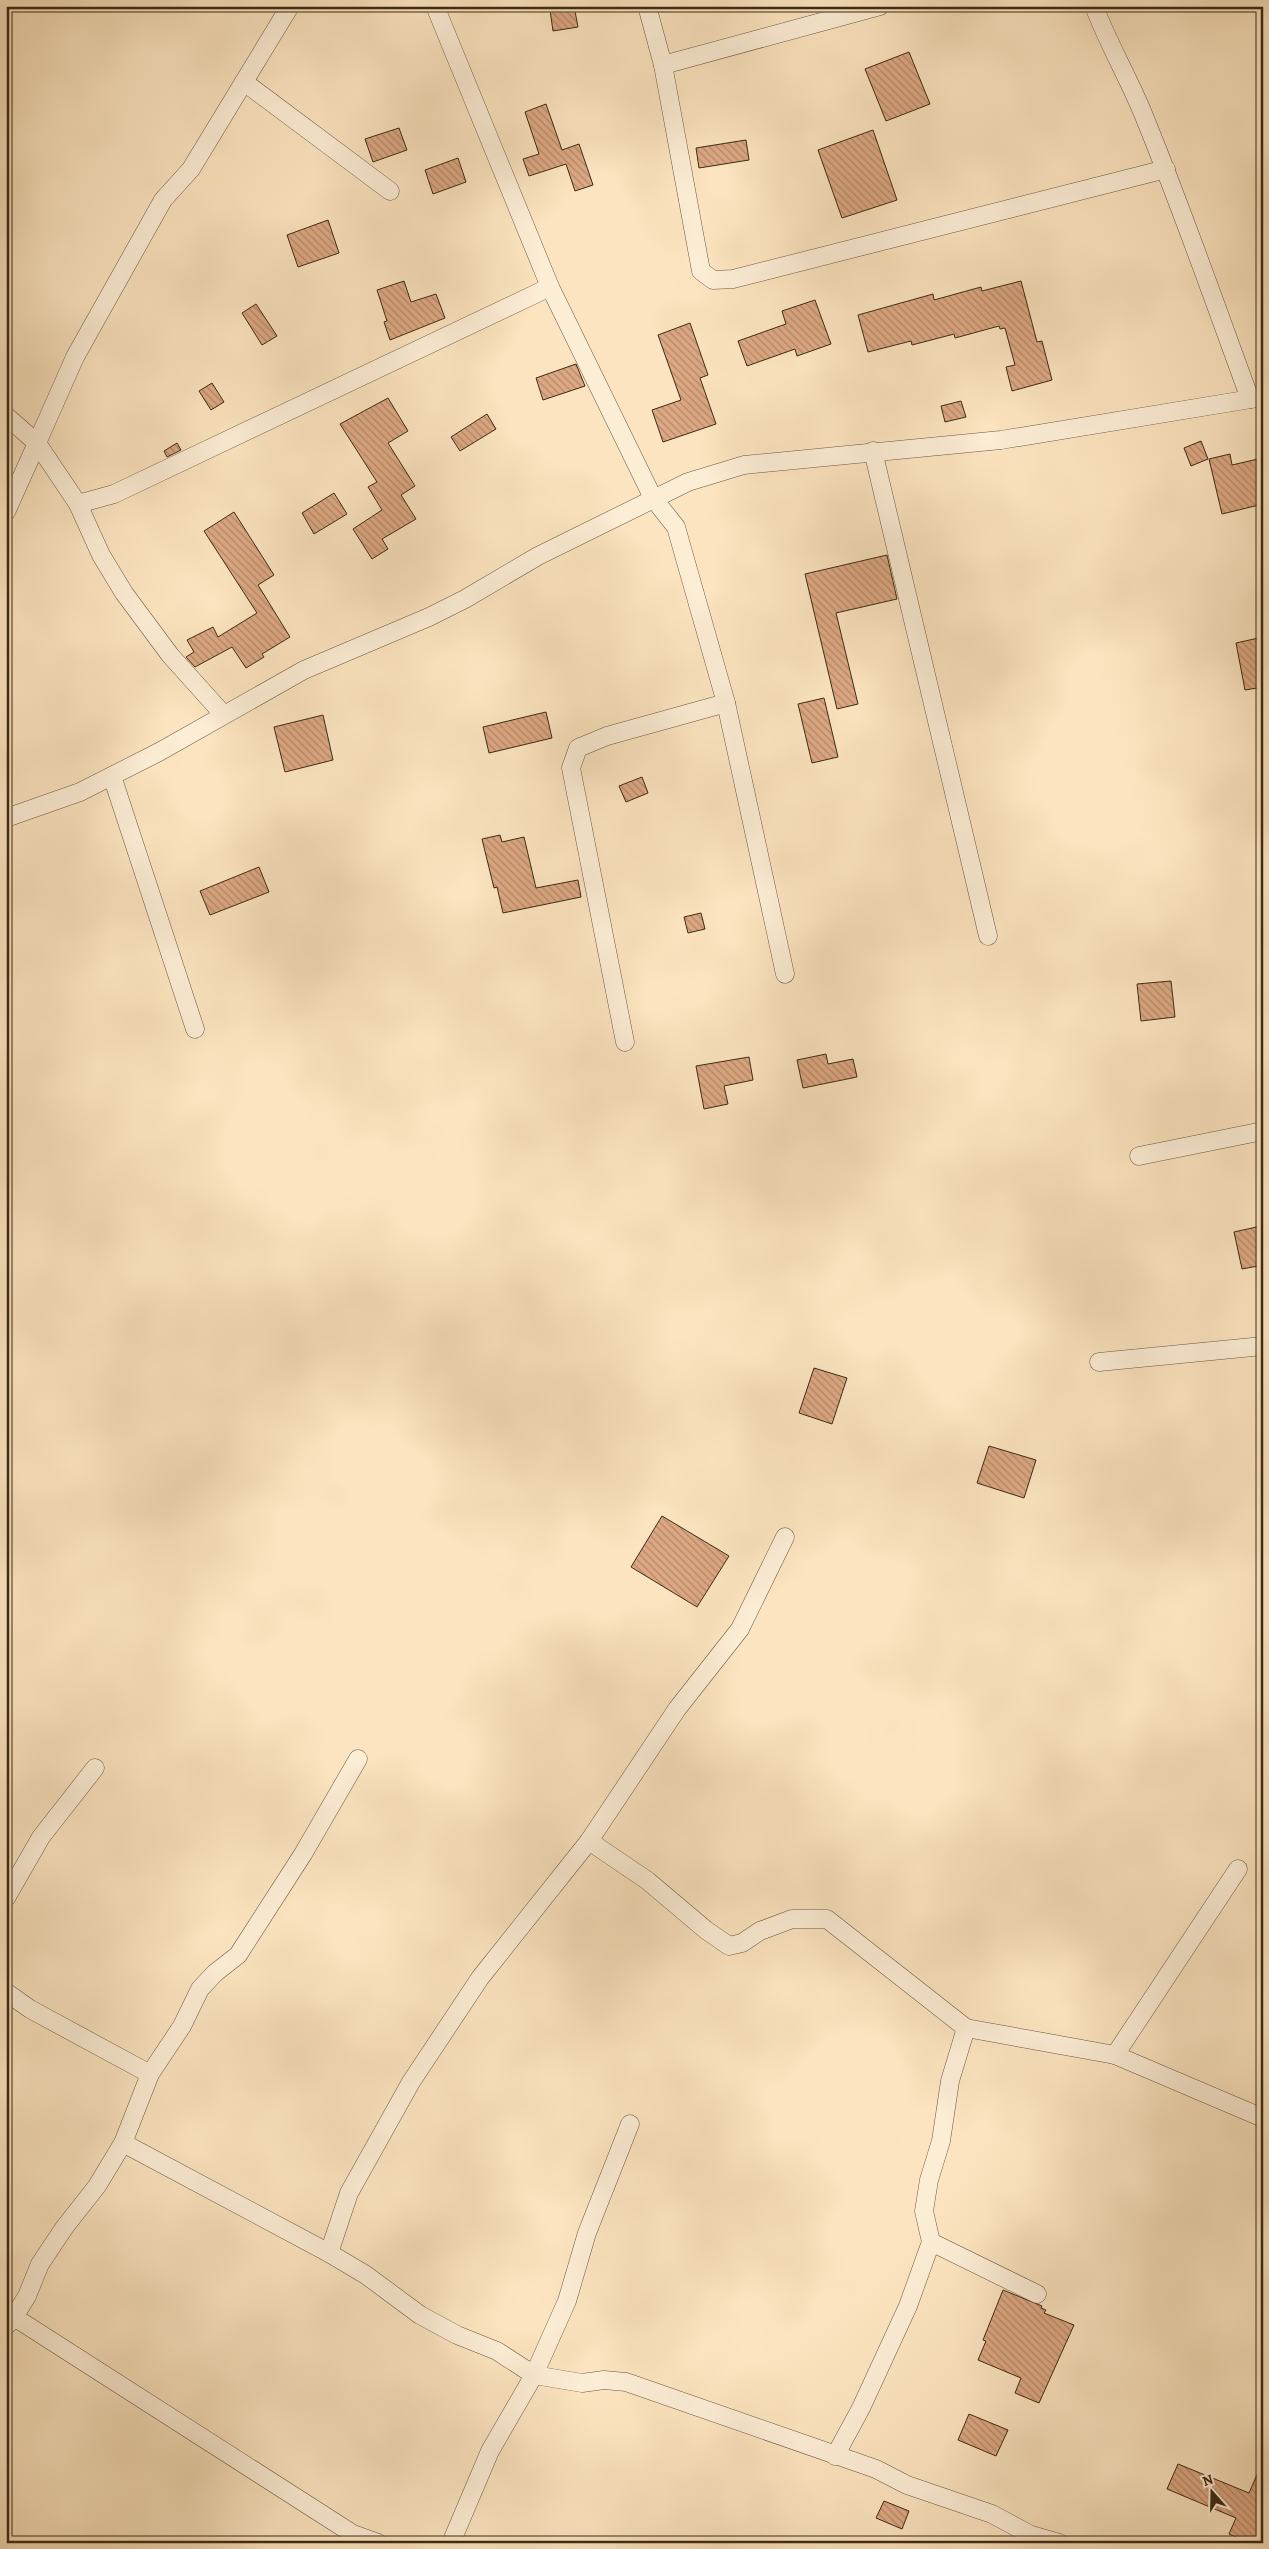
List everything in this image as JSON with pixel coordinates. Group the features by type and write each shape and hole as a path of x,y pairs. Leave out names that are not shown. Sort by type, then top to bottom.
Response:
{"street":[{"path":"6,512 75,357 96,316 163,200 191,169 290,6"},
{"path":"435,6 550,287 654,498 676,527 726,703 785,974"},
{"path":"648,6 662,65 702,271 713,280 733,280 1166,168"},
{"path":"662,65 880,6"},
{"path":"6,818 80,792 159,752 223,714 304,670 429,617 465,599 538,556 688,482 744,465 1001,440 1256,398 1137,97 1106,37 1094,6"},
{"path":"244,82 390,191"},
{"path":"78,504 114,494 550,287"},
{"path":"6,416 37,443 78,504 101,555 124,593 170,655 223,714"},
{"path":"874,451 988,936"},
{"path":"625,1042 571,768 578,748 607,736 726,703"},
{"path":"112,776 195,1029"},
{"path":"1139,1156 1263,1131"},
{"path":"1099,1362 1263,1346"},
{"path":"329,2253 348,2193 411,2082 480,1978 589,1841 677,1709 740,1629 785,1537"},
{"path":"358,1760 303,1854 246,1944 238,1955 215,1972 200,1989 182,2026 150,2074 132,2124 122,2144 97,2186 64,2228 40,2264 27,2296 10,2322 346,2538 378,2543"},
{"path":"6,1898 41,1837 95,1768"},
{"path":"589,1841 648,1881 706,1930 729,1946 742,1943 760,1931 792,1919 827,1919 966,2028 1115,2055 1263,2118"},
{"path":"1115,2055 1238,1869"},
{"path":"6,1992 30,2009 150,2074"},
{"path":"835,2456 861,2408 908,2306 931,2242 924,2210 941,2141 950,2081 966,2028"},
{"path":"450,2543 490,2451 534,2375 567,2301 587,2233 630,2124"},
{"path":"122,2144 329,2253 366,2275 420,2315 457,2335 497,2351 534,2375 582,2382 604,2380 626,2382 876,2469 907,2485 992,2514 1029,2539 1059,2543"},
{"path":"931,2242 1038,2294"}],"building":[{"path":"574,6 578,27 553,31 550,10"},
{"path":"909,52 930,104 886,121 865,69"},
{"path":"546,104 562,150 579,144 593,185 575,191 566,164 529,176 523,159 539,154 525,112"},
{"path":"399,128 407,150 373,162 365,139"},
{"path":"873,130 897,200 842,218 818,150"},
{"path":"746,140 749,160 699,168 696,148"},
{"path":"458,158 466,182 433,194 425,170"},
{"path":"328,220 339,253 298,267 287,235"},
{"path":"404,281 411,302 436,294 445,318 390,340 384,322 387,321 377,290"},
{"path":"1021,281 1037,342 1042,341 1052,380 1012,391 1006,367 1015,365 1005,328 1000,329 999,326 955,338 954,334 912,345 911,341 868,352 858,315 933,294 934,300 981,287 982,291"},
{"path":"815,300 831,344 797,356 795,349 747,366 738,341 786,324 782,311"},
{"path":"256,304 277,336 262,345 242,313"},
{"path":"690,323 708,375 700,378 716,424 663,442 652,410 681,400 658,335"},
{"path":"576,364 585,386 543,400 536,378"},
{"path":"212,383 224,402 211,410 199,391"},
{"path":"388,398 408,431 388,443 415,486 401,495 416,519 382,539 388,549 372,559 353,529 382,510 368,487 377,482 340,424"},
{"path":"961,401 966,417 945,422 941,406"},
{"path":"487,414 496,429 460,451 451,437"},
{"path":"1201,441 1208,459 1191,466 1184,448"},
{"path":"177,443 181,450 167,457 164,451"},
{"path":"1230,454 1232,465 1258,459 1261,472 1263,471 1263,504 1222,514 1209,459"},
{"path":"334,493 347,514 314,534 302,513"},
{"path":"234,512 274,575 258,585 290,637 262,654 264,657 246,668 232,647 195,667 186,657 194,652 187,640 213,627 218,637 257,613 204,531"},
{"path":"887,555 897,599 836,613 858,704 837,709 805,574"},
{"path":"1263,637 1263,687 1245,690 1236,643"},
{"path":"824,698 838,757 812,763 798,704"},
{"path":"546,712 552,738 489,753 483,727"},
{"path":"323,715 333,760 285,772 274,727"},
{"path":"642,777 648,793 626,802 619,786"},
{"path":"500,835 502,842 524,837 536,888 578,880 581,897 503,913 497,887 494,888 482,839"},
{"path":"259,867 269,892 210,915 200,891"},
{"path":"701,913 705,929 688,933 684,917"},
{"path":"1171,981 1175,1017 1141,1021 1137,984"},
{"path":"826,1054 828,1064 853,1059 857,1077 803,1088 797,1060"},
{"path":"749,1057 753,1080 724,1086 728,1104 704,1109 696,1066"},
{"path":"1261,1226 1263,1265 1242,1269 1234,1232"},
{"path":"814,1368 847,1378 832,1424 799,1413"},
{"path":"989,1446 1036,1460 1024,1498 977,1483"},
{"path":"662,1516 729,1556 697,1607 631,1567"},
{"path":"1003,2290 1042,2306 1041,2308 1046,2310 1044,2313 1074,2325 1039,2403 1015,2393 1021,2378 978,2360 986,2341 983,2340"},
{"path":"969,2414 1008,2430 996,2456 958,2440"},
{"path":"1263,2461 1263,2543 1249,2543 1229,2534 1236,2518 1167,2489 1178,2464 1249,2493"},
{"path":"884,2501 909,2511 902,2529 876,2518"}]}
